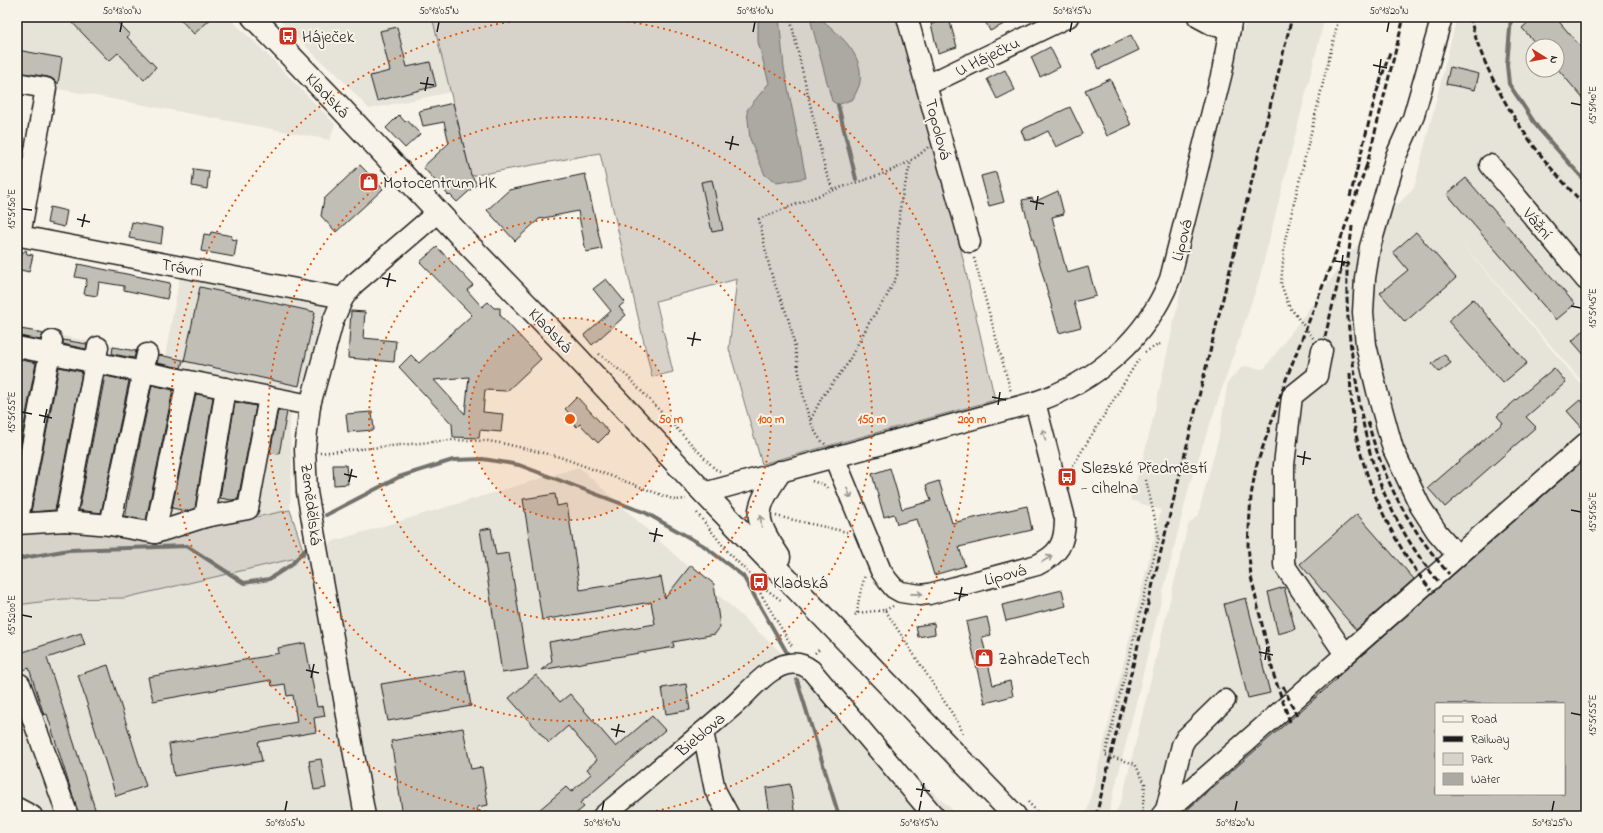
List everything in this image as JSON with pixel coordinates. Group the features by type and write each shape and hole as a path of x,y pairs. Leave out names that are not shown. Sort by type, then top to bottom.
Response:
{"main road":[{"name":"Kladská","path":"253,17 438,212 695,496 809,602 1015,816"},
{"path":"780,472 762,500 760,520 761,527 809,602"}],"street":[{"name":"Topolová","path":"907,17 970,242"},
{"name":"U Háječku","path":"927,85 1068,17"},
{"path":"1198,17 1213,25 1231,24"},
{"path":"1442,17 1413,118 1396,156 1370,247 1364,278 1363,312 1366,345 1393,449 1420,506 1437,532 1457,555"},
{"name":"Lipová","path":"695,496 1036,402 1062,392 1092,376 1114,359 1137,336 1160,303 1170,279 1222,72 1231,24"},
{"name":"Trávní","path":"17,83 46,88 20,236 343,298"},
{"name":"Vážní","path":"1490,165 1586,280"},
{"name":"Zemědělská","path":"365,816 307,492 305,449 310,405 333,321 343,298 354,284 438,212"},
{"path":"17,347 50,347 146,363 187,381 310,405"},
{"path":"50,347 17,524 65,521 110,525 155,533 205,517 248,509 269,397"},
{"path":"1322,350 1317,376 1292,396 1284,465 1284,565 1345,654"},
{"path":"65,521 96,355"},
{"path":"110,525 146,363"},
{"path":"155,533 187,381"},
{"path":"205,517 226,388"},
{"name":"Lipová","path":"834,457 881,571 894,588 901,592 920,595 929,594 1037,565 1049,559 1059,548 1065,531 1065,519 1036,402"},
{"path":"1163,813 1182,798 1586,443"},
{"path":"802,664 812,670 934,816"},
{"name":"Bieblova","path":"603,816 744,697 767,674 787,665 802,664"},
{"path":"17,685 20,684 68,816"},
{"path":"1163,813 1182,745 1186,738 1225,700"},
{"path":"702,732 715,790 729,816"},
{"path":"17,808 32,816"}],"path":[{"path":"790,17 826,169 833,190"},
{"path":"1322,350 1289,306 1281,284 1285,240 1338,17"},
{"path":"834,457 828,446 819,439 804,403 799,365 790,325 774,281 759,219 833,190 896,169 918,157 941,134"},
{"path":"811,420 822,398 846,366 869,323 887,296 897,275 900,208 911,160"},
{"path":"970,242 1015,408"},
{"path":"320,453 451,440 488,441 560,457 675,500 695,496"},
{"path":"807,480 824,485 832,496"},
{"path":"1142,816 1145,784 1135,764 1106,755 1159,537 1146,480"},
{"path":"770,515 848,532"},
{"path":"845,524 851,539"},
{"path":"866,573 856,614 885,610 959,724 964,736"},
{"path":"752,577 802,664"},
{"path":"1038,812 1041,816"}],"shaded area":[{"path":"17,17 228,17 260,47 335,124 330,140 17,81"},
{"path":"276,17 432,17 451,92 369,109 334,71 325,65"},
{"path":"1246,17 1325,17 1259,280 1190,483 1108,816 1086,816 1161,510 1130,500 1151,428 1188,257"},
{"path":"1457,17 1586,17 1586,386 1452,232 1586,390 1586,816 1114,816 1122,799 1188,525 1198,515 1219,436 1228,382 1243,366 1264,369 1351,252 1414,188"},
{"path":"180,276 326,303 304,384 296,383 289,427 292,461 290,511 153,539 17,530 17,327 165,356"},
{"path":"579,467 959,816 17,816 17,605 63,599 305,556 334,541"}],"green space":[{"path":"432,17 899,17 941,162 995,400 762,464 729,349 737,279 656,301 673,372 652,377 600,153 471,176"},
{"path":"290,510 305,556 124,598 63,599 17,605 17,529 42,525 149,539"}],"water":[{"path":"758,17 779,17 784,68 806,178 777,183 765,175 750,139 747,110 769,83 758,42"},
{"path":"812,17 819,17 841,37 854,53 858,62 860,82 857,91 853,99 838,105 832,101 811,22"}],"building":[{"path":"67,17 125,17 118,23 130,35 127,37 156,67 144,80 118,53 109,61"},
{"path":"178,17 213,17 194,34"},
{"path":"983,17 1018,17 990,31"},
{"path":"1534,17 1555,17 1586,53 1586,102 1565,77 1565,38 1531,38 1522,28"},
{"path":"949,19 957,47 938,53 931,24"},
{"path":"397,27 407,67 430,62 436,86 377,101 370,76 390,71 380,31"},
{"path":"1131,35 1139,50 1099,69 1092,54"},
{"path":"1050,47 1060,67 1040,77 1031,57"},
{"path":"17,50 62,58 58,84 53,79 48,77 17,72"},
{"path":"1450,67 1479,74 1475,90 1446,84"},
{"path":"1005,70 1015,90 997,99 987,79"},
{"path":"1110,79 1131,125 1107,136 1085,90"},
{"path":"453,103 471,175 477,184 457,202 450,195 449,196 423,167 449,143 444,122 423,126 419,111"},
{"path":"1070,107 1083,134 1056,147 1048,131 1030,140 1025,140 1021,130"},
{"path":"399,115 405,122 407,120 420,134 405,148 386,128"},
{"path":"360,165 383,189 336,232 321,216 324,199"},
{"path":"194,169 209,171 207,189 192,186"},
{"path":"996,172 1004,202 989,206 981,176"},
{"path":"585,174 602,249 586,252 578,211 539,219 515,241 487,210 509,190"},
{"path":"1466,178 1575,304 1556,320 1447,194"},
{"path":"712,180 723,230 712,232 701,182"},
{"path":"1058,191 1064,214 1052,217 1067,273 1088,267 1096,296 1074,302 1081,327 1059,333 1022,200 1032,198 1034,202"},
{"path":"50,207 67,211 64,227 47,223"},
{"path":"132,222 163,228 161,244 129,238"},
{"path":"211,232 232,236 231,239 237,240 234,257 201,251 204,234 210,235"},
{"path":"1416,232 1456,278 1405,322 1380,293 1408,270 1393,252"},
{"path":"437,247 473,285 467,290 482,307 488,302 494,308 500,308 500,315 541,359 507,391 485,390 483,412 503,414 501,432 480,430 479,438 453,437 452,424 399,367 411,355 419,363 472,315 420,262","holes":["469,377 465,414 434,380"]},
{"path":"26,250 27,254 33,255 29,272 17,269 17,252 22,253"},
{"path":"78,264 170,283 167,299 124,290 124,286 99,282 97,296 84,294 87,279 75,277"},
{"path":"606,279 625,302 619,307 626,315 592,345 584,335 611,311 593,289"},
{"path":"200,287 315,312 299,386 184,361"},
{"path":"1473,299 1527,363 1503,383 1448,321"},
{"path":"351,311 365,312 363,338 396,341 394,362 348,358"},
{"path":"1586,328 1586,357 1572,341"},
{"path":"20,329 43,334 40,340 19,336"},
{"path":"63,340 87,344 86,349 63,344"},
{"path":"113,347 136,351 134,358 112,354"},
{"path":"1444,354 1451,363 1439,372 1432,364"},
{"path":"159,355 183,360 181,368 157,363"},
{"path":"17,359 36,363 21,441 17,441"},
{"path":"59,367 82,372 55,510 31,512"},
{"path":"1554,368 1566,382 1526,417 1536,427 1445,507 1428,488 1503,423 1497,416"},
{"path":"105,376 129,381 101,513 79,510"},
{"path":"152,385 173,390 146,520 125,516"},
{"path":"196,394 213,397 195,508 187,511 172,508"},
{"path":"577,397 609,432 598,443 580,424 577,427 566,415 569,413 565,409"},
{"path":"1580,400 1586,406 1586,432 1567,411"},
{"path":"235,402 256,406 238,499 231,500 220,498"},
{"path":"278,410 287,412 279,454 270,453"},
{"path":"372,412 374,430 348,432 346,414"},
{"path":"1586,458 1586,816 1180,816 1337,679 1336,678"},
{"path":"333,465 346,465 348,484 334,485"},
{"path":"890,468 902,509 931,501 926,485 939,481 952,523 1027,506 1032,530 959,547 965,566 934,575 917,519 897,524 894,514 884,517 872,474"},
{"path":"555,494 557,506 567,504 580,590 661,577 665,598 691,565 714,584 720,627 715,634 673,642 674,647 541,670 552,661 549,642 655,624 651,602 542,620 523,499"},
{"path":"1357,514 1414,579 1356,630 1300,564"},
{"path":"491,528 496,555 509,553 528,669 502,673 480,530"},
{"path":"1284,587 1295,629 1278,634 1268,592"},
{"path":"1062,590 1066,606 1006,621 1002,605"},
{"path":"1246,598 1270,693 1248,698 1224,604"},
{"path":"987,617 991,635 982,637 993,685 1010,681 1013,696 985,703 966,622"},
{"path":"934,623 935,634 918,637 916,626"},
{"path":"81,633 85,645 47,658 96,812 84,816 79,816 47,714 44,715 29,668 17,672 17,654"},
{"path":"305,643 317,707 323,706 325,716 314,718 316,732 258,742 262,761 174,776 169,744 297,722 293,695 287,696 285,684 272,686 271,680 153,701 148,677 267,656 279,653 278,648"},
{"path":"108,665 146,786 116,796 78,675"},
{"path":"465,670 471,706 388,721 381,684"},
{"path":"536,675 560,702 570,694 616,747 652,716 665,730 580,803 584,807 573,816 532,816 566,787 571,792 591,774 587,769 597,760 568,726 549,743 509,698"},
{"path":"686,684 690,710 666,714 662,688"},
{"path":"463,728 471,769 482,767 488,805 477,807 479,816 403,816 391,741"},
{"path":"321,759 326,788 314,790 309,761"},
{"path":"790,784 795,816 770,816 766,788"}],"waterway":[{"path":"1511,17 1507,65 1509,84 1538,128 1586,182"},
{"path":"838,105 856,179"},
{"path":"326,515 399,477 453,460 483,459 519,465 646,513 704,546 743,576 790,658"},
{"path":"17,559 69,550 187,546 244,583 269,579 291,565 310,545"},
{"path":"797,680 839,816"}],"railway":[{"path":"1096,816 1292,17"},
{"path":"1366,168 1404,17"},
{"path":"1470,17 1481,53 1508,107 1545,161 1586,207"},
{"path":"1350,197 1376,94 1390,52"},
{"path":"1290,722 1274,676 1251,577 1248,545 1251,496 1256,467 1285,382 1338,247 1367,164"},
{"path":"1352,226 1347,268 1348,316 1352,358 1366,438 1386,498 1410,543 1439,582"},
{"path":"1325,337 1343,262"},
{"path":"1350,373 1354,426 1363,462 1377,501 1396,539 1431,590"},
{"path":"1368,422 1381,464 1399,502 1422,539 1449,574"},
{"path":"1283,686 1297,716"}],"place":[{"name":"Háječek","path":"288,36"},
{"name":"Motocentrum HK","path":"369,182"},
{"name":"Slezské Předměstí - cihelna","path":"1067,477"},
{"name":"Kladská","path":"759,582"},
{"name":"ZahradeTech","path":"984,658"}]}
